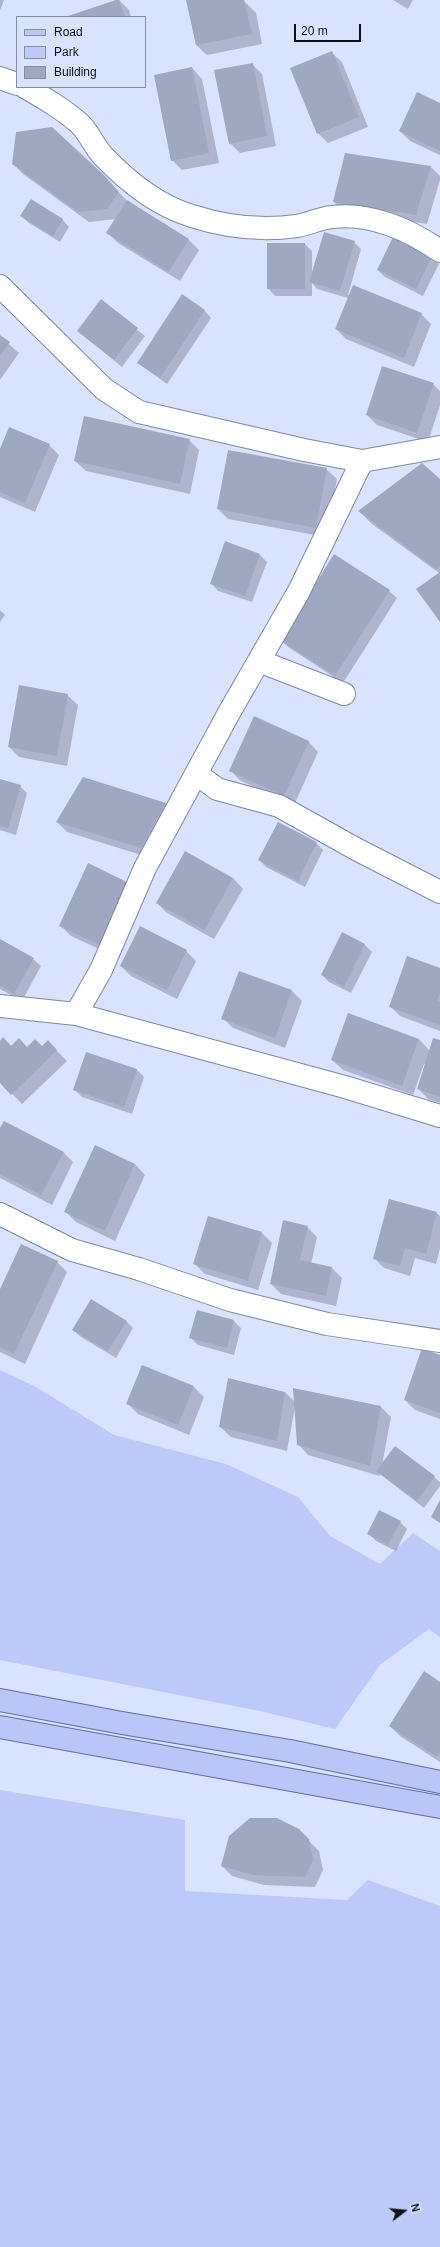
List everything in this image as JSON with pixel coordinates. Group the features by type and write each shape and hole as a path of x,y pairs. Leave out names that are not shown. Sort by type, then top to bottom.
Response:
{"main road":[{"path":"0,1700 122,1723 290,1751 440,1782"},
{"path":"0,1726 440,1807"}],"street":[{"path":"0,78 16,84"},
{"path":"26,88 48,100 81,125 102,154 128,180 158,200 191,216 226,225 262,228 298,226 333,217 356,218 379,222 402,229 440,251"},
{"path":"0,286 104,389 139,412 304,450 362,461 440,446"},
{"path":"76,1014 101,970 145,868 299,591 362,461"},
{"path":"259,661 344,694"},
{"path":"197,774 217,789 279,806 356,849 440,892"},
{"path":"0,1006 76,1014 322,1081 440,1116"},
{"path":"0,1214 72,1250 139,1269 230,1300 327,1324 440,1341"}],"green space":[{"path":"0,1370 36,1387 114,1435 226,1464 298,1497 330,1536 380,1564 413,1533 440,1551 440,1637 429,1629 380,1665 335,1729 260,1711 0,1660"},
{"path":"0,1790 185,1820 185,1891 347,1900 368,1880 440,1906 440,2247 0,2247"}],"building":[{"path":"119,0 125,16 68,16"},
{"path":"186,0 244,0 252,34 196,45"},
{"path":"332,51 359,117 317,134 290,68"},
{"path":"253,63 267,136 229,144 214,70"},
{"path":"192,67 209,153 171,161 154,75"},
{"path":"417,92 440,103 440,151 399,131"},
{"path":"52,127 105,176 119,192 107,209 78,212 12,164 16,132"},
{"path":"345,153 431,166 416,215 333,202"},
{"path":"31,199 63,219 53,236 20,216"},
{"path":"127,200 189,239 169,272 106,233"},
{"path":"324,232 355,241 340,291 309,282"},
{"path":"393,237 432,256 416,289 377,270"},
{"path":"267,243 305,243 305,289 267,289"},
{"path":"353,285 422,313 404,358 335,329"},
{"path":"182,294 205,310 160,378 137,363"},
{"path":"101,299 138,328 114,360 77,331"},
{"path":"0,335 10,342 0,356"},
{"path":"382,366 434,383 417,433 366,415"},
{"path":"84,416 190,439 180,484 74,461"},
{"path":"9,427 50,444 25,503 0,492 0,449"},
{"path":"228,450 327,468 316,528 217,509"},
{"path":"422,463 440,479 440,566 436,569 358,511"},
{"path":"225,541 260,554 245,596 210,584"},
{"path":"334,554 390,590 335,676 280,640"},
{"path":"440,572 440,622 416,589"},
{"path":"19,685 68,694 57,756 8,747"},
{"path":"254,716 309,741 284,796 229,771"},
{"path":"83,777 166,803 141,848 56,822"},
{"path":"0,779 21,785 8,828 0,826"},
{"path":"278,822 317,842 298,881 258,860"},
{"path":"185,851 233,878 204,930 156,903"},
{"path":"88,863 129,883 100,945 59,926"},
{"path":"140,926 187,950 167,990 120,966"},
{"path":"342,932 365,944 344,987 321,975"},
{"path":"0,939 34,958 14,994 0,986"},
{"path":"407,956 440,968 440,993 437,1001 440,1002 440,1025 389,1007"},
{"path":"239,971 292,990 275,1038 221,1019"},
{"path":"348,1013 419,1039 402,1086 331,1060"},
{"path":"3,1037 11,1046 19,1038 27,1047 35,1039 42,1046 48,1040 57,1050 11,1095 0,1083 0,1041"},
{"path":"433,1038 440,1040 440,1097 417,1089"},
{"path":"86,1052 137,1069 124,1107 73,1090"},
{"path":"4,1121 64,1152 41,1195 0,1174 0,1128"},
{"path":"95,1145 135,1164 105,1231 64,1212"},
{"path":"389,1199 437,1212 426,1254 405,1248 400,1266 373,1259"},
{"path":"208,1216 262,1232 248,1281 193,1264"},
{"path":"283,1220 308,1226 300,1260 332,1267 326,1296 270,1284"},
{"path":"21,1244 58,1261 14,1354 0,1347 0,1289"},
{"path":"91,1299 127,1321 108,1351 72,1330"},
{"path":"197,1310 234,1320 227,1348 189,1338"},
{"path":"422,1348 440,1355 440,1413 404,1400"},
{"path":"142,1365 194,1386 178,1425 126,1404"},
{"path":"228,1378 285,1392 277,1441 219,1427"},
{"path":"293,1388 381,1406 370,1466 297,1445"},
{"path":"395,1446 435,1476 417,1501 376,1471"},
{"path":"440,1500 440,1523 431,1517"},
{"path":"379,1510 401,1521 388,1545 367,1534"},
{"path":"424,1671 440,1682 440,1752 437,1757 389,1726"},
{"path":"250,1818 277,1818 299,1829 309,1839 313,1860 305,1877 253,1875 221,1866 229,1836"}]}
